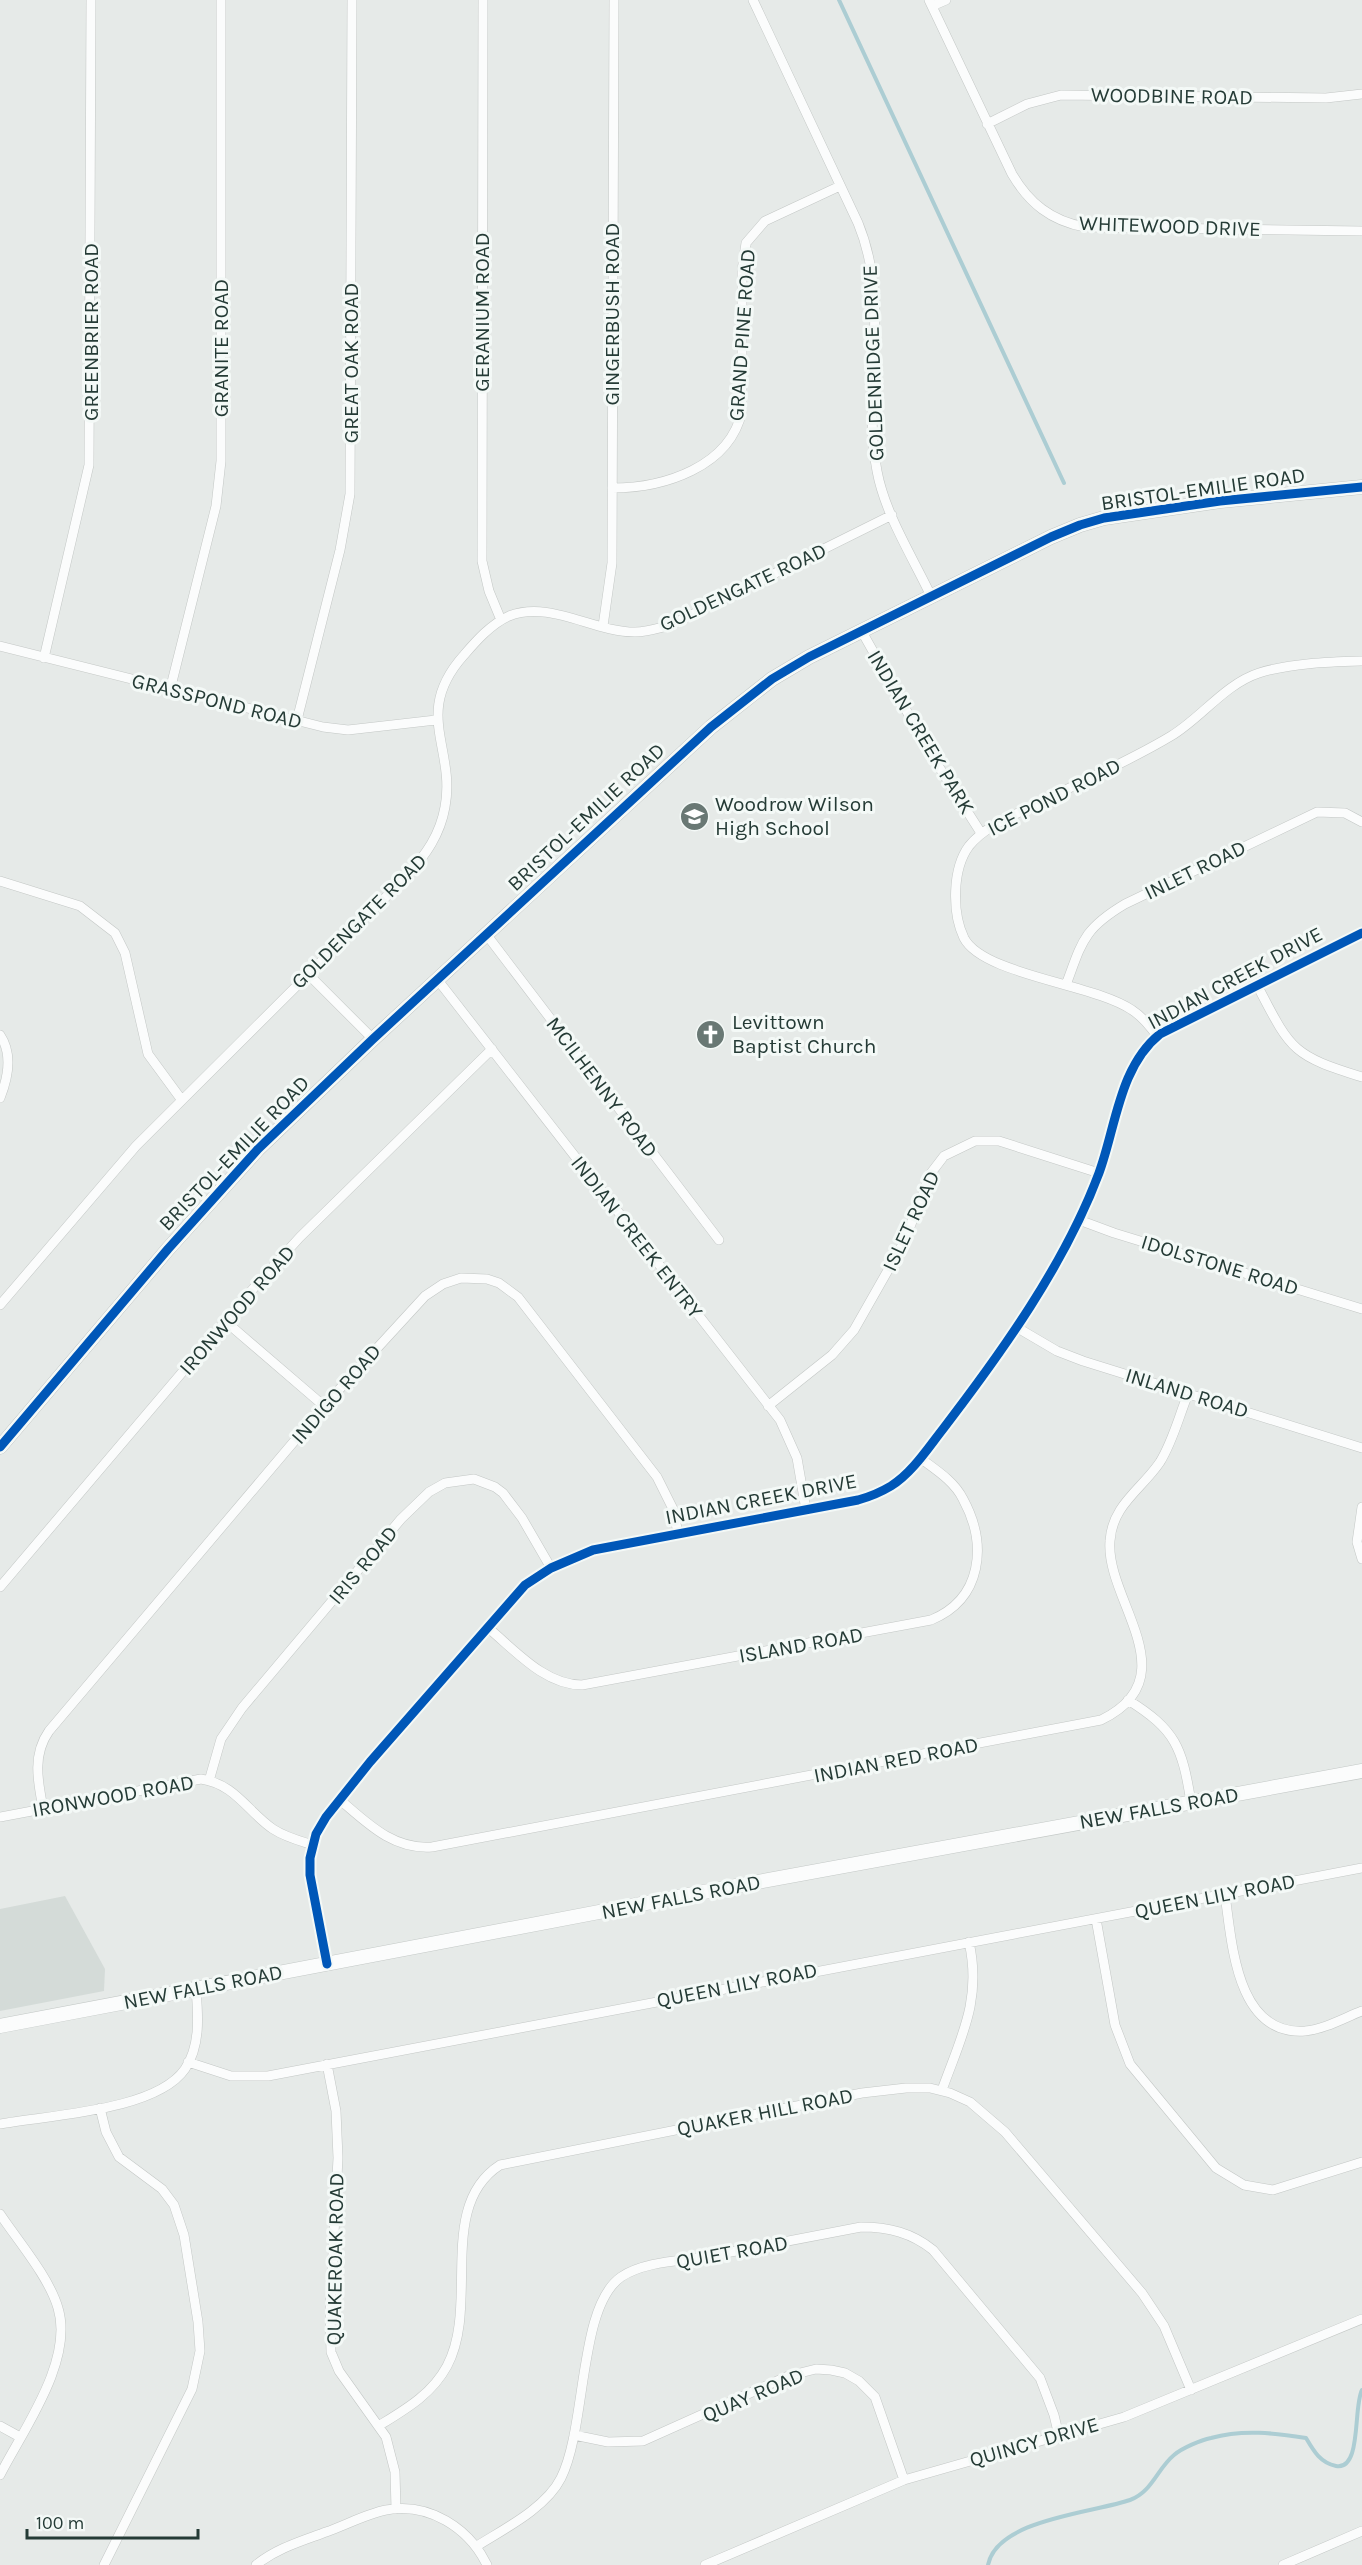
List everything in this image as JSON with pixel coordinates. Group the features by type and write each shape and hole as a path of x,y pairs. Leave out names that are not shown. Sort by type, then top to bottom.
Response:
{"street":[{"name":"GREENBRIER ROAD","path":"44,658 89,465 91,0"},
{"name":"GRANITE ROAD","path":"170,690 216,506 221,461 221,0"},
{"name":"GREAT OAK ROAD","path":"297,720 340,550 350,494 352,0"},
{"name":"GERANIUM ROAD","path":"483,0 482,561 489,591 501,620"},
{"name":"GINGERBUSH ROAD","path":"603,626 612,564 614,0"},
{"name":"GOLDENRIDGE DRIVE","path":"753,0 840,186 871,259 875,312 874,448 881,488 932,596"},
{"path":"930,3 946,0"},
{"name":"WHITEWOOD DRIVE","path":"930,3 1012,174 1027,197 1052,216 1073,225 1123,228 1362,231"},
{"name":"WOODBINE ROAD","path":"987,124 1027,104 1061,95 1326,98 1362,94"},
{"name":"GRAND PINE ROAD","path":"612,488 654,484 670,479 711,459 729,443 739,424 742,411 742,271 746,243 765,221 840,186"},
{"name":"BRISTOL-EMILIE ROAD","path":"0,1447 226,1182 437,979 741,702 808,657 861,630 1051,537 1104,518 1220,501 1362,487"},
{"name":"GOLDENGATE ROAD","path":"0,1305 110,1174 181,1099 408,874 430,849 436,838 446,797 436,720 442,691 455,666 483,635 501,620 536,612 636,632 670,625 892,515"},
{"name":"INDIAN CREEK PARK","path":"861,630 932,756 981,833"},
{"name":"GRASSPOND ROAD","path":"0,646 170,690 348,730 436,720"},
{"name":"ICE POND ROAD","path":"1157,1036 1146,1022 1125,1006 976,952 964,939 958,921 957,872 969,847 981,833 1155,746 1178,732 1247,678 1283,668 1362,661"},
{"name":"INLET ROAD","path":"1066,985 1086,936 1104,916 1125,904 1317,812 1345,813 1362,822"},
{"path":"0,881 80,906 115,933 125,953 148,1054 181,1099"},
{"name":"INDIAN CREEK DRIVE","path":"327,1964 310,1875 313,1845 326,1817 517,1592 550,1568 592,1550 858,1500 892,1486 920,1458 977,1385 1016,1327 1079,1220 1099,1173 1135,1062 1157,1036 1362,933"},
{"name":"MCILHENNY ROAD","path":"486,934 719,1240"},
{"path":"308,974 373,1039"},
{"name":"INDIAN CREEK ENTRY","path":"437,979 768,1406 792,1441 806,1510"},
{"path":"1257,985 1280,1029 1296,1049 1317,1062 1362,1077"},
{"path":"0,1035 7,1049 9,1062 0,1098"},
{"name":"IRONWOOD ROAD","path":"0,1587 225,1321 300,1237 492,1049"},
{"name":"ISLET ROAD","path":"768,1406 832,1355 854,1330 904,1242 931,1173 944,1156 975,1141 999,1142 1099,1173"},
{"name":"IDOLSTONE ROAD","path":"1079,1220 1114,1233 1362,1309"},
{"name":"INDIGO ROAD","path":"43,1808 37,1762 44,1738 324,1406 394,1328 433,1289 461,1278 487,1279 499,1283 518,1297 657,1477 673,1509 678,1533"},
{"path":"225,1321 324,1406"},
{"name":"INLAND ROAD","path":"1016,1327 1057,1351 1083,1361 1362,1448"},
{"name":"INDIAN RED ROAD","path":"339,1799 385,1836 408,1846 432,1847 1085,1725 1112,1715 1128,1700 1140,1676 1141,1646 1111,1566 1110,1540 1121,1507 1151,1473 1167,1450 1188,1394"},
{"name":"ISLAND ROAD","path":"487,1627 543,1674 561,1682 582,1685 931,1620 946,1613 960,1602 975,1575 977,1556 964,1500 944,1476 920,1458"},
{"name":"IRIS ROAD","path":"209,1781 220,1739 242,1708 401,1519 438,1486 463,1479 474,1479 495,1486 512,1503 550,1568"},
{"path":"1362,1507 1357,1542 1362,1559"},
{"path":"1128,1700 1169,1730 1178,1746 1185,1767 1191,1802"},
{"name":"NEW FALLS ROAD","path":"0,2026 1362,1771"},
{"name":"IRONWOOD ROAD","path":"0,1817 192,1780 209,1781 232,1790 273,1828 313,1845"},
{"name":"QUEEN LILY ROAD","path":"188,2062 231,2076 250,2078 1362,1868"},
{"path":"1225,1894 1242,1988 1262,2016 1285,2027 1307,2031 1362,2011"},
{"path":"1096,1919 1115,2025 1130,2064 1216,2168 1244,2185 1273,2190 1362,2162"},
{"path":"942,2090 974,1994 973,1960 969,1942"},
{"path":"0,2124 100,2108 147,2097 164,2088 180,2074 188,2062 197,2035 196,1988"},
{"name":"QUAKEROAK ROAD","path":"327,2064 336,2111 338,2158 330,2310 332,2352 348,2386 380,2425 391,2453 396,2509"},
{"name":"QUAKER HILL ROAD","path":"380,2425 423,2396 447,2366 458,2335 461,2317 467,2210 475,2189 500,2165 862,2093 906,2088 942,2090 970,2102 1005,2132 1142,2293 1164,2326 1191,2390"},
{"path":"100,2108 106,2132 120,2157 162,2189 174,2205 184,2235 198,2322 200,2351 192,2389 105,2565"},
{"path":"0,2214 56,2300 62,2336 55,2368 0,2475"},
{"name":"QUIET ROAD","path":"477,2546 532,2509 556,2486 568,2459 574,2435 597,2308 610,2287 620,2278 654,2266 871,2227 894,2229 921,2240 956,2275 1040,2378 1059,2436"},
{"name":"QUINCY DRIVE","path":"705,2565 904,2480 1124,2417 1362,2319"},
{"name":"QUAY ROAD","path":"574,2435 608,2442 643,2441 788,2376 808,2370 831,2370 859,2381 875,2397 904,2480"},
{"path":"0,2426 20,2436"},
{"path":"256,2565 276,2551 358,2519 396,2509 437,2516 449,2522 477,2546 487,2565"},
{"path":"1283,2565 1362,2531"}],"shaded area":[{"path":"65,1896 105,1969 104,1991 0,2011 0,1909"}],"waterway":[{"path":"839,0 1064,483"},
{"path":"988,2565 995,2550 1009,2537 1027,2528 1048,2520 1114,2505 1138,2496 1144,2492 1174,2455 1207,2439 1247,2433 1270,2433 1306,2438 1311,2447 1326,2462 1336,2466 1344,2465 1350,2459 1353,2449 1362,2390"}],"cycle path":[{"path":"0,1447 168,1249 258,1149 373,1039 711,727 772,679 809,657 1051,537 1080,525 1104,518 1220,501 1362,487"},
{"path":"327,1964 310,1875 310,1858 316,1834 326,1817 370,1762 525,1585 551,1568 593,1550 858,1500 899,1481 925,1452 1009,1338 1069,1241 1099,1173 1127,1080 1146,1048 1160,1034 1362,933"}],"place":[{"name":"Woodrow Wilson High School","path":"694,816"},
{"name":"Levittown Baptist Church","path":"711,1034"}]}
